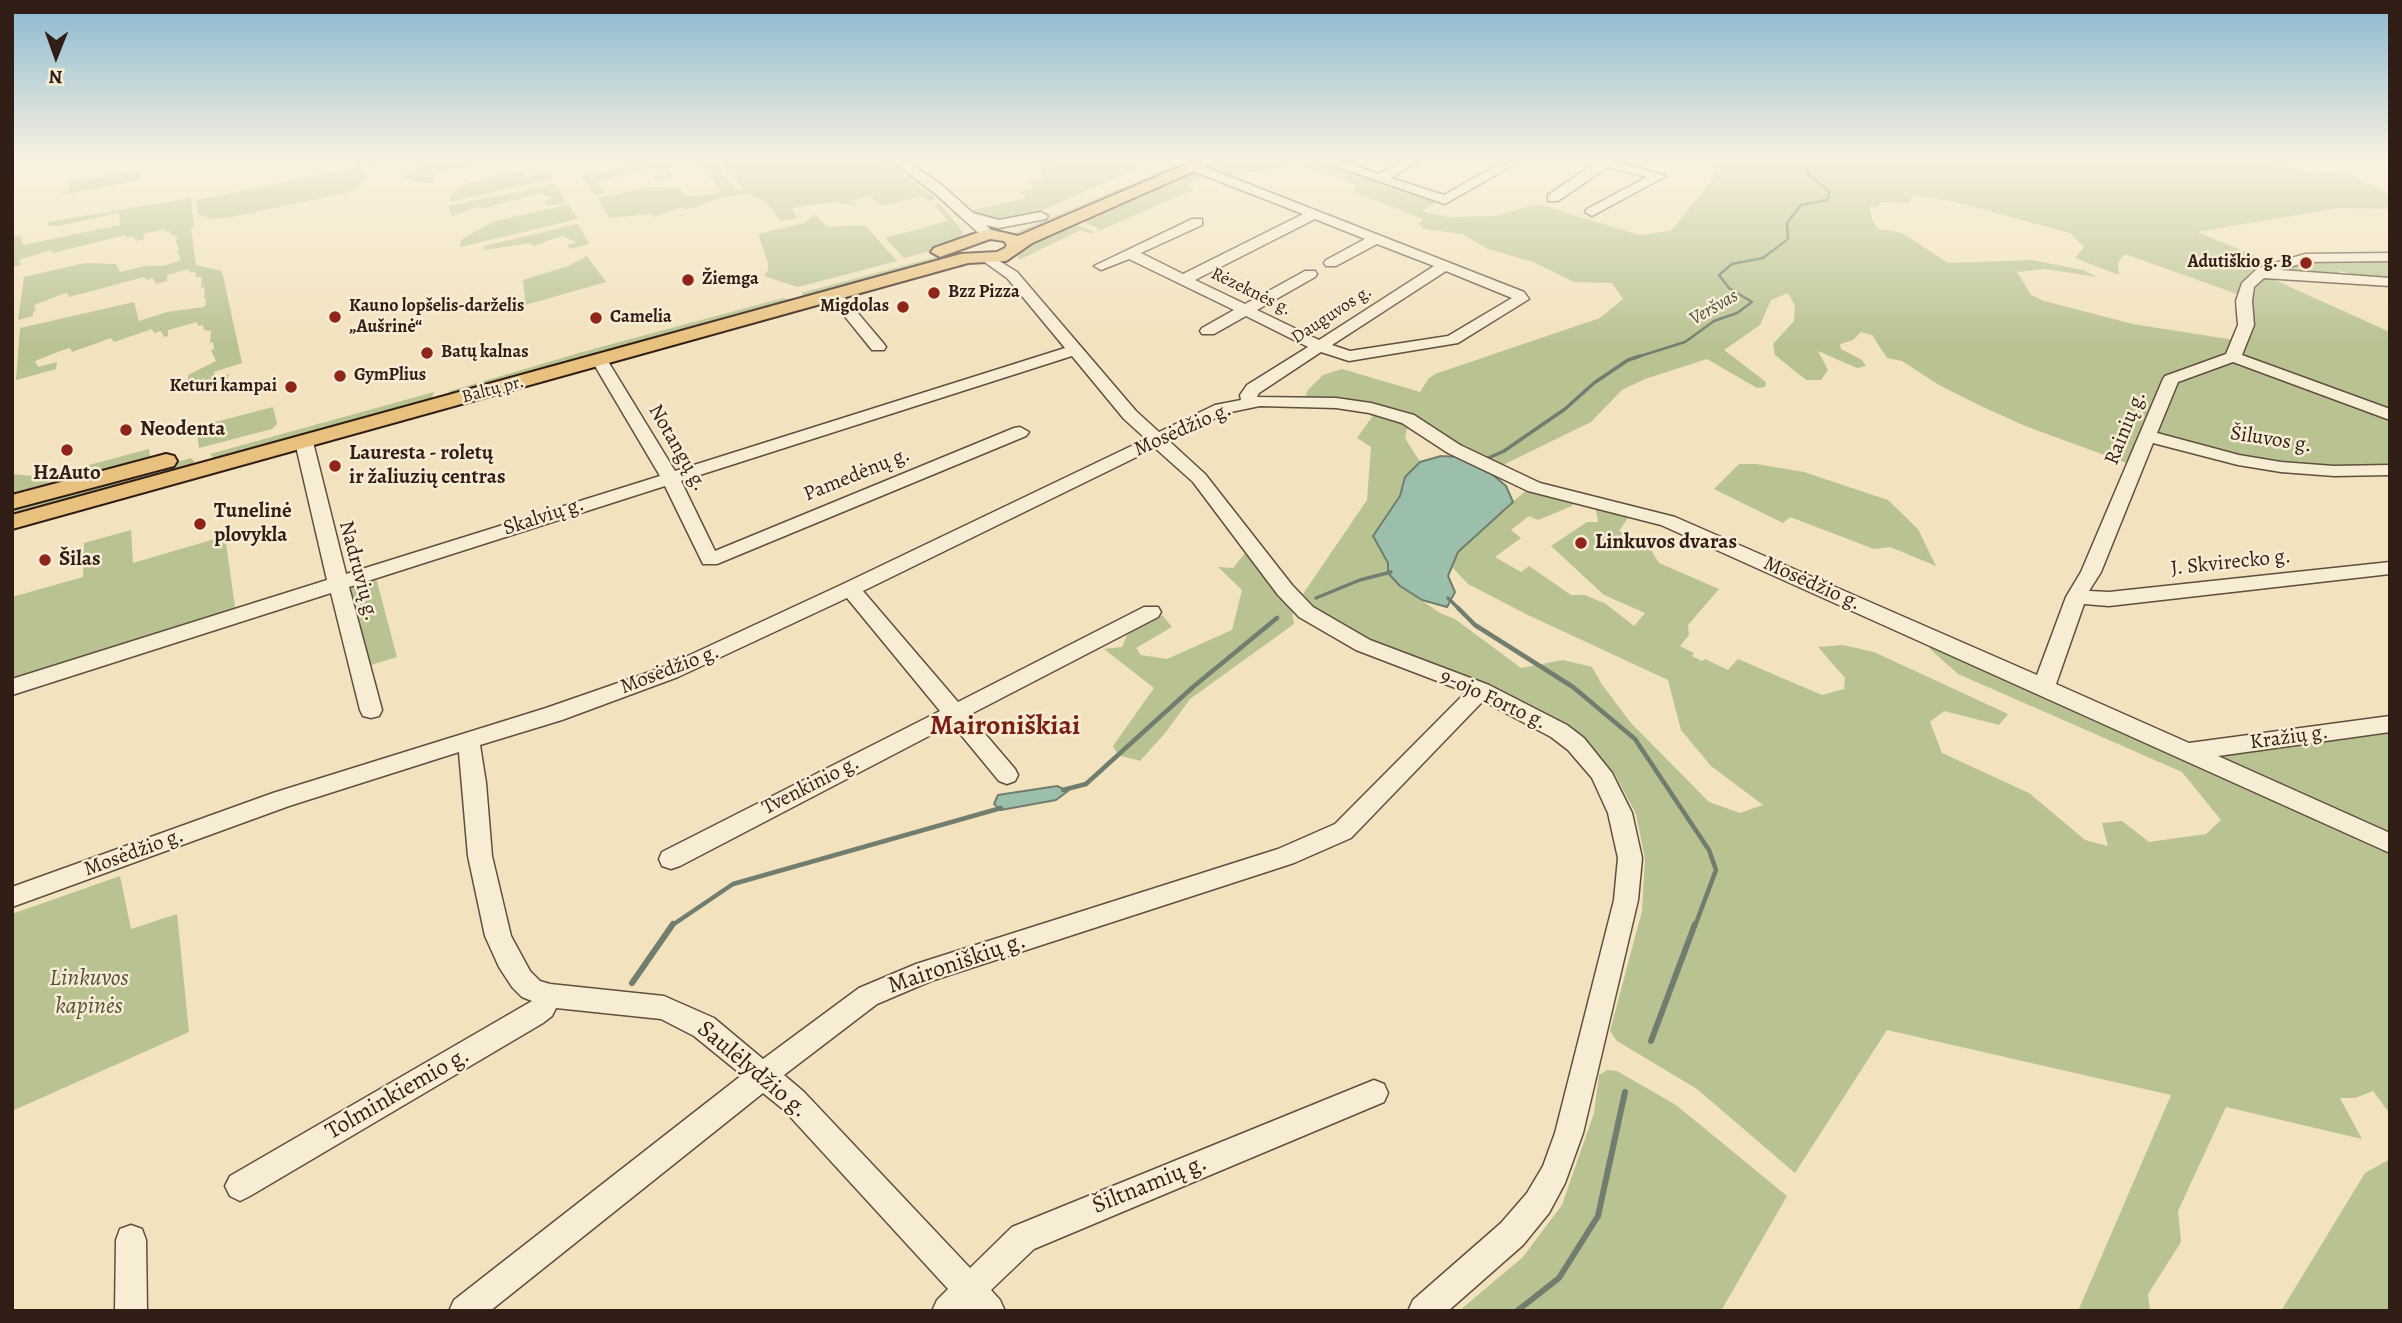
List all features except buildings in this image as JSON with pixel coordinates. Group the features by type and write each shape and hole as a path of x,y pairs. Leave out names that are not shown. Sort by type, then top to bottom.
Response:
{"main road":[{"name":"Baltų pr.","path":"12,502 304,442 447,394 600,361 958,247 989,246 1036,219"},
{"name":"Baltų pr.","path":"12,522 194,463 788,300 835,295 989,246 1052,219"}],"street":[{"path":"965,219 973,233 989,246"},
{"path":"982,219 999,224 1027,219"},
{"path":"1183,280 1305,219"},
{"path":"1322,219 1444,266"},
{"path":"1101,266 1197,222"},
{"path":"1332,263 1375,239"},
{"name":"9-ojo Forto g.","path":"989,246 1130,415 1199,478 1285,590 1306,612 1363,645 1481,690 1559,731 1592,761 1601,773 1620,813 1627,836 1629,878 1569,1133 1555,1173 1538,1203 1512,1234 1423,1311"},
{"name":"Rėzeknės g.","path":"1129,253 1319,346 1342,355 1356,356 1452,340 1521,299 1519,295 1444,266"},
{"path":"2390,257 2305,258 2259,274 2246,286 2246,325 2233,357 2390,415"},
{"name":"Dauguvos g.","path":"1250,402 1248,395 1253,389 1444,266"},
{"path":"1208,331 1310,274"},
{"path":"2259,274 2390,282"},
{"path":"835,295 878,347"},
{"name":"Skalvių g.","path":"12,687 1076,349"},
{"name":"Rainių g.","path":"2044,687 2076,597 2091,572 2171,379 2233,357"},
{"name":"Notangų g.","path":"600,361 670,477 710,560"},
{"name":"Mosėdžio g.","path":"12,897 281,799 554,714 671,672 850,589 1221,409 1250,402 1287,400 1371,408 1408,419 1475,460 1534,486 1668,521 2390,844"},
{"name":"Pamedėnų g.","path":"710,560 1020,432"},
{"name":"Šiluvos g.","path":"2147,436 2238,460 2281,467 2334,471 2390,470"},
{"name":"Nadruvių g.","path":"304,442 371,710"},
{"name":"J. Skvirecko g.","path":"2076,597 2109,599 2390,568"},
{"path":"850,589 1007,775"},
{"name":"Tvenkinio g.","path":"671,859 1151,612"},
{"name":"Maironiškių g.","path":"465,1311 842,1013 891,985 1285,856 1343,831 1481,690"},
{"name":"Kražių g.","path":"2188,752 2390,724"},
{"name":"Saulėlydžio g.","path":"468,739 475,783 480,856 498,936 521,979 531,989 549,996 664,1008 704,1027 764,1075 823,1130 979,1300"},
{"name":"Tolminkiemio g.","path":"240,1186 534,1015 543,1008 549,996"},
{"name":"Šiltnamių g.","path":"948,1311 979,1300 1023,1238 1374,1093"},
{"path":"131,1240 131,1311"}],"green space":[{"path":"92,219 58,226 48,226 48,222"},
{"path":"119,219 193,219 194,227 191,228 196,265 222,271 242,363 214,372 215,378 229,374 227,379 188,390 188,375 216,361 211,350 214,349 213,342 210,343 211,331 204,330 203,325 198,326 197,322 168,330 168,336 164,337 161,331 154,333 152,329 114,342 111,338 72,352 70,348 63,350 35,361 38,367 57,362 56,369 16,380 20,328 134,302 139,321 167,312 204,307 206,303 205,297 203,298 204,287 201,288 202,277 196,277 195,272 190,273 189,269 167,275 167,281 156,284 153,278 147,280 144,277 69,297 67,293 60,295 34,305 36,310 33,316 18,320 24,277 85,263 116,264 120,272 145,266 163,266 181,260 177,251 177,236 171,235 170,231 165,232 165,229 144,234 144,239 136,241 133,236 127,238 125,235 53,253 51,250 19,260 21,265 12,267 12,237 20,236 23,245 120,225"},
{"path":"506,219 578,219 460,247 461,240 492,222"},
{"path":"810,219 819,219 828,227 865,225 897,261 798,287 764,276 768,263 758,234 804,223"},
{"path":"946,219 952,219 964,233 949,246 904,258 885,238 948,221"},
{"path":"991,219 1022,219 1007,222"},
{"path":"1048,219 1062,219 1016,239 1010,235"},
{"path":"1087,219 1127,219 1101,230 1082,221"},
{"path":"1423,219 1586,219 1639,235 1671,231 1681,219 1872,219 1878,229 1902,233 1948,263 2032,260 2083,270 2097,277 2045,269 2017,272 2031,295 2044,301 2133,324 2234,340 2226,353 2170,375 2129,464 2025,426 1983,407 1939,385 1902,361 1887,358 1872,335 1861,332 1853,340 1840,344 1841,349 1862,360 1866,366 1857,368 1818,351 1828,370 1821,380 1806,380 1775,355 1773,344 1794,321 1795,306 1788,293 1771,300 1760,325 1724,350 1766,382 1765,387 1757,388 1707,359 1645,379 1622,390 1591,422 1503,465 1466,451 1434,427 1412,416 1381,406 1305,397 1308,390 1323,375 1342,369 1420,392 1428,379 1435,374 1600,318 1623,299 1612,283 1574,282 1533,262 1488,249 1462,234 1424,229 1418,224"},
{"path":"2017,219 2275,219 2197,232 2273,263 2245,278 2237,294 2125,254 2118,263 2119,275 2075,258 2084,247 2070,233"},
{"path":"578,224 589,244 569,249 568,245 576,242 562,236 533,246 530,243 485,250 484,246"},
{"path":"1073,224 1095,232 1091,234 1081,230 1019,260 1018,254 1025,245"},
{"path":"587,256 606,282 518,307 525,298 523,280 568,266"},
{"path":"939,256 937,263 806,297 801,293"},
{"path":"2390,259 2390,279 2362,277 2341,271 2334,275 2272,270 2303,260"},
{"path":"2268,277 2390,332 2390,412 2242,358 2252,329 2252,297 2255,285"},
{"path":"783,298 791,300 445,396 450,391 586,351"},
{"path":"2230,361 2390,418 2390,468 2334,469 2228,455 2155,432 2175,382"},
{"path":"434,392 434,402 208,464 213,457 210,454"},
{"path":"273,407 277,424 272,429 199,448 196,427"},
{"path":"1375,413 1408,425 1405,438 1420,462 1405,477 1400,496 1373,535 1400,586 1440,613 1455,619 1521,668 1563,660 1592,667 1630,722 1709,802 1740,813 1763,805 1711,766 1681,730 1668,680 1468,584 1452,567 1458,552 1469,539 1528,489 1574,501 1572,506 1538,520 1529,516 1511,530 1521,538 1495,557 1521,572 1529,566 1571,595 1585,595 1606,604 1634,626 1645,613 1604,595 1551,546 1587,522 1598,522 1595,506 1630,515 1619,531 1645,541 1659,563 1719,589 1688,625 1689,635 1680,646 1694,653 1692,656 1728,670 1738,659 1822,695 1844,689 1845,678 1818,647 1843,645 1874,652 2008,714 1999,725 1944,711 1930,722 1942,753 2029,793 2085,840 2108,846 2102,823 2122,821 2149,842 2206,834 2221,820 2182,772 1958,674 1930,649 1928,642 2390,851 2390,1114 2373,1091 2355,1098 2340,1098 2362,1139 2226,1107 2178,1211 2181,1242 2148,1294 2150,1311 2078,1311 2171,1095 1887,1030 1795,1173 1697,1089 1617,1041 1610,1031 1642,911 1645,859 1636,814 1614,773 1587,743 1344,627 1319,612 1303,594 1367,500 1371,447 1357,438"},
{"path":"149,449 151,461 12,498 12,474 44,477"},
{"path":"191,458 195,462 189,466 75,497 12,518 12,507"},
{"path":"1739,464 1804,472 1888,500 1918,529 1936,566 1890,547 1874,549 1790,517 1783,523 1714,489"},
{"path":"131,530 133,563 225,536 236,614 12,681 12,597 83,577 84,543"},
{"path":"1245,553 1292,612 1294,624 1190,699 1140,761 1118,755 1113,746 1154,688 1104,649 1122,647 1127,635 1162,615 1172,627 1136,648 1141,655 1167,659 1232,630 1242,590 1218,567 1233,568"},
{"path":"376,578 397,657 368,666 346,591 352,585"},
{"path":"2390,731 2390,835 2222,758 2223,755"},
{"name":"Linkuvos kapinės","path":"120,876 131,929 177,914 189,1032 12,1111 12,914"},
{"path":"1607,1070 1617,1071 1676,1105 1787,1196 1721,1311 1459,1311 1523,1257 1562,1205 1594,1113 1599,1075"},
{"path":"2390,1159 2390,1311 2281,1311 2365,1173"}],"shaded area":[{"path":"1441,456 1459,457 1487,470 1506,486 1513,502 1458,552 1448,576 1455,592 1447,607 1422,600 1400,586 1388,573 1388,563 1373,536 1400,496 1405,477 1420,462"},
{"path":"1057,786 1068,791 1056,800 1001,810 994,804 998,795"}],"waterway":[{"name":"Veršvas","path":"1634,358 1685,342 1714,321 1737,313 1752,302 1729,288 1719,275 1732,264 1763,258 1788,239 1787,223 1790,219"},
{"name":"Veršvas","path":"1634,358 1640,356"},
{"name":"Veršvas","path":"1484,460 1504,451 1565,409 1594,383 1634,358"},
{"path":"1316,598 1360,580 1391,572"},
{"path":"1448,598 1475,625 1573,687 1635,739 1709,850 1716,870 1695,926"},
{"path":"1063,790 1086,784 1193,687 1277,618"},
{"path":"672,925 733,884 1001,808"},
{"path":"1651,1041 1695,924"},
{"path":"632,983 672,925"},
{"path":"1517,1311 1559,1278 1598,1216 1625,1092"}],"place":[{"name":"Adutiškio g. B","path":"2306,263"},
{"name":"Žiemga","path":"688,280"},
{"name":"Bzz Pizza","path":"934,293"},
{"name":"Migdolas","path":"903,307"},
{"name":"Kauno lopšelis-darželis „Aušrinė“","path":"335,317"},
{"name":"Camelia","path":"596,318"},
{"name":"Batų kalnas","path":"427,353"},
{"name":"GymPlius","path":"340,376"},
{"name":"Keturi kampai","path":"291,387"},
{"name":"Neodenta","path":"126,430"},
{"name":"H2Auto","path":"67,450"},
{"name":"Lauresta - roletų ir žaliuzių centras","path":"335,466"},
{"name":"Tunelinė plovykla","path":"200,524"},
{"name":"Linkuvos dvaras","path":"1581,543"},
{"name":"Šilas","path":"45,560"}],"district":[{"name":"Maironiškiai","path":"1005,727"}]}
